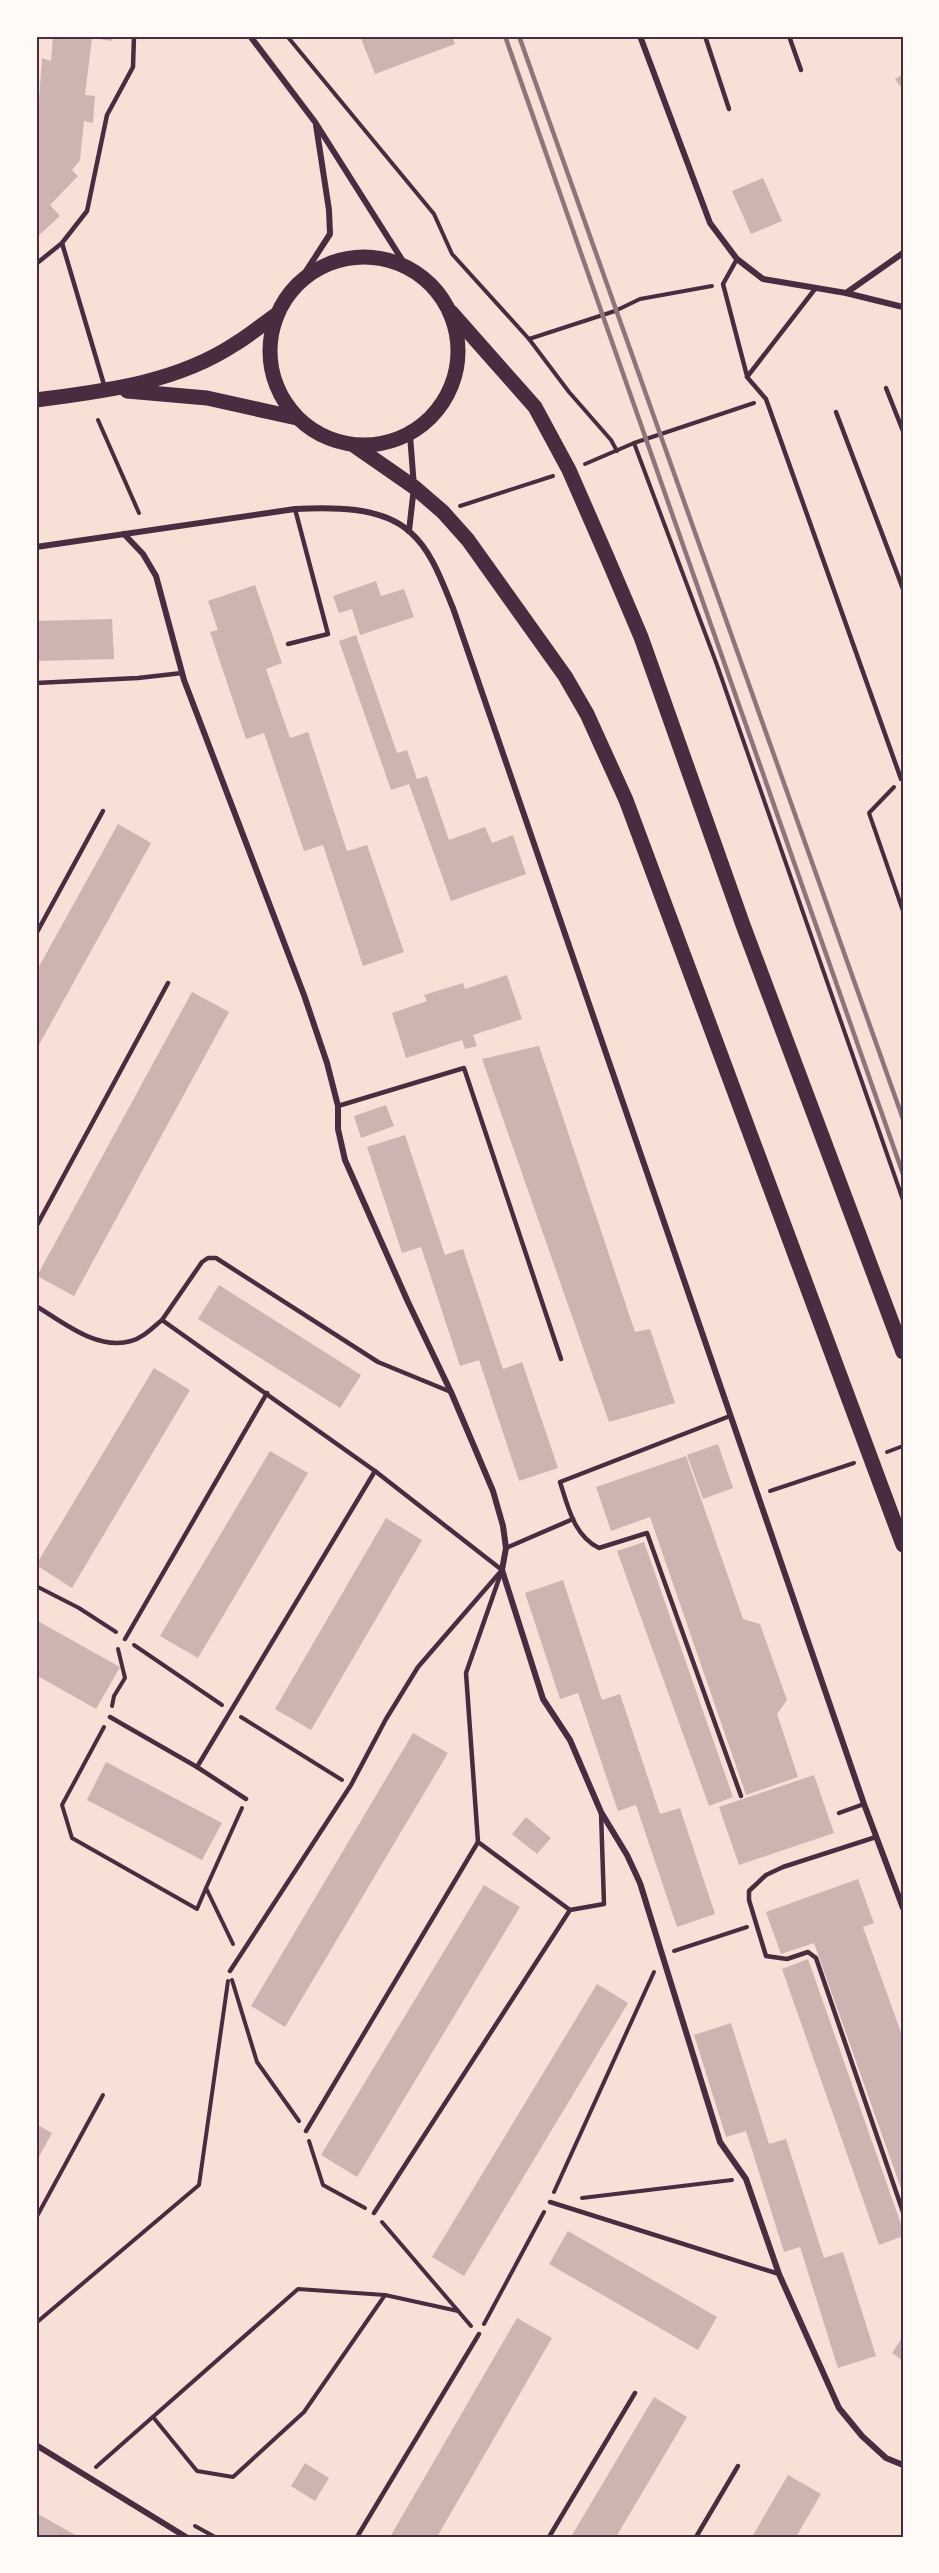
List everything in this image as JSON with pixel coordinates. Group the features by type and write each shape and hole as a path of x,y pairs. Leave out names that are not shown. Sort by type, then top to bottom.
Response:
{"main road":[{"path":"451,312 458,339 458,368 449,395 432,418 410,435 383,445 355,446 323,437 297,418 283,400 274,380 269,358 270,336 276,314 298,282 322,266 350,257 378,257 406,266 432,285 451,312 535,407 569,470 641,637 743,925 903,1352"},
{"path":"36,400 149,381 205,360 234,345 276,314"},
{"path":"106,390 207,398 297,418"},
{"path":"355,446 414,487 443,512 468,540 565,676 610,763 626,800 903,1545"}],"street":[{"path":"250,36 315,122 406,266"},
{"path":"640,36 710,223 736,259 763,279 846,293 903,307"},
{"path":"298,282 330,234 329,210 315,122"},
{"path":"846,293 903,253"},
{"path":"409,531 414,487 410,435"},
{"path":"36,547 295,509 329,507 366,512 409,531 434,565 453,608 864,1804 903,1908"},
{"path":"124,534 143,554 156,576 182,674 304,995 327,1064 338,1106 338,1129 345,1160 451,1392 493,1491 503,1526 506,1548 502,1570 543,1700 570,1740 601,1812 627,1855 640,1883 720,2142 746,2179 779,2274 839,2408 870,2444 886,2458 903,2464"},
{"path":"36,2445 186,2537"}],"lane":[{"path":"36,264 62,243 87,211 107,115 133,67 135,36"},
{"path":"705,36 729,109"},
{"path":"789,36 801,70"},
{"path":"62,243 106,390"},
{"path":"736,259 723,284 747,376 766,399 902,779"},
{"path":"747,376 815,289"},
{"path":"886,388 903,432"},
{"path":"836,412 903,589"},
{"path":"288,644 328,634 295,509"},
{"path":"36,683 182,674"},
{"path":"36,934 102,811"},
{"path":"36,1227 168,983"},
{"path":"338,1106 464,1068 561,1359"},
{"path":"36,1306 88,1338 116,1343 130,1342 144,1336 162,1320 202,1262 208,1258 216,1258 378,1362 451,1392"},
{"path":"162,1320 375,1471 502,1570"},
{"path":"125,1639 267,1393"},
{"path":"730,1416 560,1482 573,1519 587,1542 599,1548 647,1533 741,1796"},
{"path":"197,1767 375,1471"},
{"path":"506,1548 573,1519"},
{"path":"230,1971 351,1785 386,1719 418,1667 502,1570"},
{"path":"306,2131 478,1842 466,1673 502,1570"},
{"path":"110,1717 197,1767 246,1799"},
{"path":"839,1813 864,1804"},
{"path":"478,1842 570,1910 604,1904 601,1812"},
{"path":"876,1837 766,1875 749,1891 749,1900 766,1956 787,1959 808,1952 816,1958 903,2212"},
{"path":"374,2213 570,1910"},
{"path":"550,2202 779,2274"},
{"path":"357,2537 478,2334"},
{"path":"549,2537 635,2393"},
{"path":"696,2537 738,2466"}],"path":[{"path":"287,36 434,214 452,254 529,339 569,392 611,440 616,451"},
{"path":"529,339 615,311 640,299 723,284"},
{"path":"443,512 569,470 634,443 766,399"},
{"path":"98,420 139,513"},
{"path":"634,443 717,665 903,1200"},
{"path":"902,779 869,813 903,911"},
{"path":"758,1495 827,1472"},
{"path":"36,1586 79,1608 231,1710 351,1785"},
{"path":"114,1631 125,1677 114,1696 110,1717 62,1805 72,1839 197,1909 246,1799"},
{"path":"206,1888 240,1955"},
{"path":"550,2202 662,1954 755,1924"},
{"path":"230,1971 257,2062 306,2131 323,2185 374,2213 478,2334"},
{"path":"36,2323 200,2185 230,1971"},
{"path":"36,2218 103,2095"},
{"path":"96,2467 298,2289 385,2295 459,2311"},
{"path":"153,2417 197,2471 233,2477 304,2412 385,2295"}],"building":[{"path":"53,36 113,36 112,41 92,38 85,95 95,96 93,123 84,121 80,160 72,170 78,176 50,205 60,216 38,236 36,234 36,144 42,58 51,61"},
{"path":"360,36 452,36 455,44 375,74"},
{"path":"903,74 903,90 895,79"},
{"path":"763,178 782,221 751,234 732,191"},
{"path":"376,581 381,596 404,589 414,617 360,635 352,609 339,613 333,596"},
{"path":"255,585 282,663 266,669 290,738 308,732 347,851 367,845 404,952 363,966 323,845 304,851 264,733 246,739 210,632 218,630 208,601"},
{"path":"112,619 114,659 36,661 36,621"},
{"path":"356,635 397,753 407,750 417,779 427,776 449,840 485,827 492,843 513,835 526,874 451,901 409,784 391,790 339,641"},
{"path":"118,824 151,843 36,1050 36,972"},
{"path":"507,975 522,1019 473,1035 477,1046 465,1049 462,1040 406,1058 392,1013 427,1001 424,995 463,983 465,989"},
{"path":"192,992 229,1012 74,1296 37,1276"},
{"path":"539,1046 635,1332 650,1329 675,1403 609,1422 482,1059"},
{"path":"386,1105 394,1126 361,1138 354,1116"},
{"path":"405,1135 445,1255 463,1249 503,1369 522,1362 558,1468 519,1481 479,1360 460,1366 421,1247 402,1253 367,1147"},
{"path":"219,1285 361,1375 340,1408 198,1319"},
{"path":"154,1368 190,1390 72,1588 36,1565"},
{"path":"718,1444 733,1488 703,1499 687,1455"},
{"path":"270,1451 308,1473 198,1658 160,1636"},
{"path":"686,1456 743,1619 760,1624 787,1700 777,1714 798,1777 746,1795 650,1517 611,1531 596,1487"},
{"path":"386,1518 422,1540 311,1730 275,1709"},
{"path":"644,1542 733,1797 709,1806 617,1551"},
{"path":"563,1580 602,1700 620,1694 660,1814 680,1808 715,1914 677,1927 636,1805 618,1811 578,1693 560,1699 525,1593"},
{"path":"36,1620 120,1667 96,1709 36,1675"},
{"path":"413,1733 448,1753 285,2027 251,2006"},
{"path":"106,1762 222,1823 202,1860 87,1800"},
{"path":"814,1775 834,1833 739,1865 719,1807"},
{"path":"526,1817 551,1838 537,1854 512,1834"},
{"path":"858,1879 874,1923 863,1927 903,2038 903,2194 814,1943 781,1954 766,1912"},
{"path":"484,1885 520,1907 357,2177 321,2155"},
{"path":"808,1959 903,2230 903,2236 879,2245 782,1969"},
{"path":"597,1984 628,2003 464,2276 432,2257"},
{"path":"731,2023 769,2144 786,2139 824,2258 843,2252 876,2356 838,2368 800,2247 784,2252 746,2131 726,2137 694,2035"},
{"path":"36,2124 52,2133 36,2162"},
{"path":"568,2231 717,2317 698,2350 549,2264"},
{"path":"517,2318 552,2338 437,2537 390,2537"},
{"path":"903,2336 903,2361 892,2353"},
{"path":"654,2397 687,2417 616,2537 571,2537"},
{"path":"305,2463 329,2478 315,2501 291,2486"},
{"path":"788,2475 821,2494 796,2537 752,2537"},
{"path":"36,2513 79,2537 36,2537"}],"railway":[{"path":"505,36 903,1174"},
{"path":"519,36 903,1119"}]}
